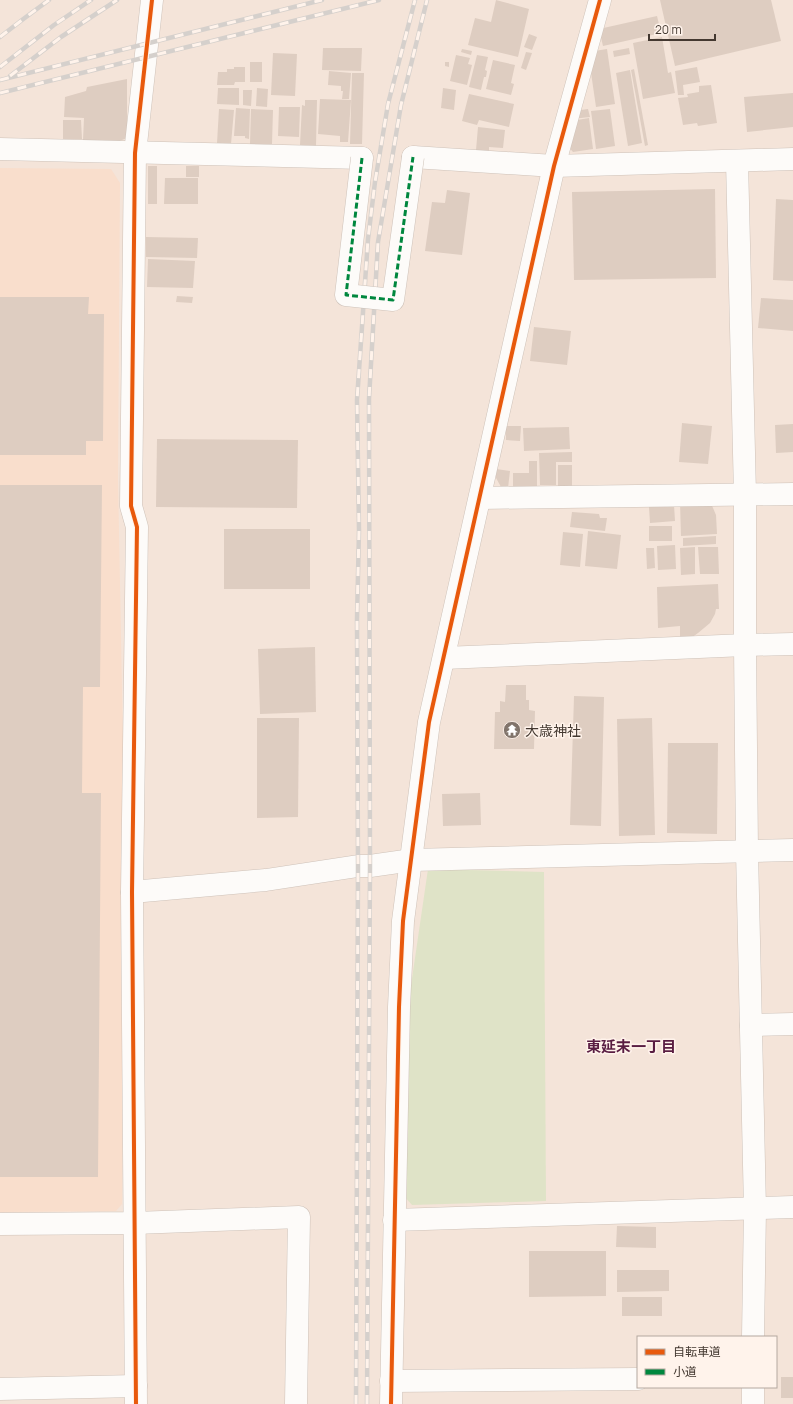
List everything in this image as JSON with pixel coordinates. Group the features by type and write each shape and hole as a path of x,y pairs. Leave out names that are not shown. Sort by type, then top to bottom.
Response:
{"street":[{"path":"0,1389 136,1395 132,892 137,527 131,506 135,153 152,0"},
{"path":"391,1404 399,1007 403,920 429,722 554,166 600,0"},
{"path":"0,149 362,158 346,295 393,300 414,157 554,166 793,159"},
{"path":"737,161 745,494 747,851 755,1208 753,1336"},
{"path":"480,498 793,494"},
{"path":"444,658 793,644"},
{"path":"132,892 266,880 358,866 370,866 412,860 793,850"},
{"path":"751,1025 793,1024"},
{"path":"394,1220 793,1207"},
{"path":"0,1224 135,1223 299,1218 296,1404"},
{"path":"391,1380 637,1379"},
{"path":"753,1388 753,1404"}],"shaded area":[{"path":"0,168 111,169 120,183 118,480 124,793 122,1204 116,1211 0,1212"}],"green space":[{"path":"428,869 544,872 546,1201 412,1205 403,1195 409,999"}],"building":[{"path":"496,0 529,9 518,57 468,45 475,18 491,22"},
{"path":"660,0 771,0 781,41 675,66"},
{"path":"657,16 661,33 603,46 599,29"},
{"path":"529,34 537,37 532,50 524,47"},
{"path":"662,37 668,73 671,72 675,93 643,99 633,43"},
{"path":"323,48 362,48 361,71 322,70"},
{"path":"629,48 630,54 614,57 613,51"},
{"path":"462,49 472,51 471,55 461,52"},
{"path":"607,49 615,104 596,107 588,52"},
{"path":"526,52 532,53 526,70 521,68"},
{"path":"273,53 297,54 295,96 271,95"},
{"path":"456,55 470,58 468,64 472,65 467,85 450,81"},
{"path":"477,55 488,57 485,70 487,71 486,77 484,77 481,90 469,87"},
{"path":"493,60 515,65 511,83 514,84 511,95 486,89"},
{"path":"250,62 262,62 262,82 250,82"},
{"path":"445,62 449,62 449,67 445,66"},
{"path":"234,67 245,67 245,82 235,82 234,85 217,85 218,72 227,72 227,69 234,69"},
{"path":"697,67 700,82 683,85 684,95 678,95 675,71"},
{"path":"634,69 648,145 645,146 631,70"},
{"path":"630,70 642,143 628,146 616,73"},
{"path":"329,71 351,73 349,99 342,99 343,91 341,91 341,86 328,85"},
{"path":"352,73 364,73 362,144 350,144"},
{"path":"127,79 127,138 117,142 83,140 84,118 64,117 65,97 86,91 87,87"},
{"path":"711,85 717,123 698,126 697,123 683,125 678,98 688,97 687,94 699,92 699,86"},
{"path":"218,88 239,88 239,105 217,104"},
{"path":"257,88 268,89 267,107 256,106"},
{"path":"443,88 456,90 454,110 441,108"},
{"path":"243,90 252,90 251,106 243,105"},
{"path":"793,93 793,127 747,132 744,97"},
{"path":"469,94 514,104 509,127 479,120 477,125 462,121"},
{"path":"320,99 351,100 348,142 340,142 340,136 318,134"},
{"path":"305,100 317,100 316,146 300,145 302,105 305,106"},
{"path":"279,107 300,107 299,137 278,136"},
{"path":"236,108 250,109 249,139 245,138 245,136 234,136"},
{"path":"219,109 234,110 231,144 217,143"},
{"path":"251,109 273,110 272,144 250,144"},
{"path":"588,109 590,117 572,119 574,111"},
{"path":"610,109 615,146 596,149 591,111"},
{"path":"589,118 593,149 573,152 565,143 571,121"},
{"path":"63,120 81,120 82,139 63,139"},
{"path":"478,127 505,130 503,148 489,147 489,152 476,150"},
{"path":"148,166 157,166 157,204 148,204"},
{"path":"186,166 199,166 199,177 186,177"},
{"path":"165,178 198,178 198,204 164,204"},
{"path":"715,189 716,278 574,280 572,192"},
{"path":"447,190 470,193 462,255 425,251 432,202 445,203"},
{"path":"776,199 793,200 793,281 773,280"},
{"path":"146,237 198,238 197,258 146,257"},
{"path":"148,259 195,261 193,288 147,287"},
{"path":"177,296 193,297 192,303 176,302"},
{"path":"0,297 89,297 88,314 104,314 103,441 86,441 86,455 0,455"},
{"path":"761,298 793,300 793,331 758,328"},
{"path":"534,327 571,331 567,365 530,361"},
{"path":"682,423 712,426 708,464 679,462"},
{"path":"793,424 793,452 776,453 775,425"},
{"path":"506,426 521,426 520,441 506,440"},
{"path":"569,427 570,449 524,451 523,428"},
{"path":"157,439 298,440 297,508 156,507"},
{"path":"572,452 572,462 556,462 556,485 540,485 539,453"},
{"path":"529,461 537,461 537,488 513,488 513,473 529,473"},
{"path":"558,465 572,465 572,487 558,487"},
{"path":"496,469 510,471 508,488 501,487 495,476"},
{"path":"0,485 102,485 100,687 83,687 82,793 101,793 98,1177 0,1177"},
{"path":"710,501 716,515 717,534 681,536 680,502"},
{"path":"674,505 675,521 650,523 649,507"},
{"path":"572,512 599,514 600,518 607,518 605,531 570,527"},
{"path":"649,526 672,526 672,541 649,541"},
{"path":"224,529 310,529 310,589 224,589"},
{"path":"588,531 621,535 617,569 585,566"},
{"path":"563,532 583,534 580,567 560,565"},
{"path":"716,536 716,544 683,546 683,538"},
{"path":"675,545 676,569 658,570 657,546"},
{"path":"695,547 695,574 681,575 680,548"},
{"path":"698,547 718,547 719,574 700,574"},
{"path":"646,548 654,548 655,568 647,569"},
{"path":"718,584 719,609 716,609 710,623 698,633 691,638 680,640 680,626 658,628 657,587"},
{"path":"315,647 316,712 260,714 258,649"},
{"path":"506,685 526,685 526,700 529,700 529,710 535,711 534,749 494,749 495,712 500,712 500,701 505,702"},
{"path":"574,696 604,697 601,826 570,825"},
{"path":"257,718 299,718 298,817 257,818"},
{"path":"652,718 655,835 619,836 617,719"},
{"path":"668,743 718,743 717,834 667,833"},
{"path":"480,793 481,825 443,826 442,794"},
{"path":"617,1226 656,1227 656,1248 616,1247"},
{"path":"529,1251 606,1251 606,1296 529,1297"},
{"path":"617,1270 669,1270 669,1291 617,1292"},
{"path":"622,1297 662,1297 662,1316 622,1316"},
{"path":"781,1377 793,1377 793,1398 781,1398"}],"railway":[{"path":"0,37 49,0"},
{"path":"0,67 54,25 91,0"},
{"path":"10,76 61,37 117,0"},
{"path":"0,80 322,0"},
{"path":"0,93 379,0"},
{"path":"356,1404 358,866 357,619 359,530 357,400 368,239 375,182 388,104 415,0"},
{"path":"367,1404 370,866 369,399 378,242 401,105 427,0"}],"marked path":[{"path":"362,158 346,295 393,300 413,157"}],"cycle path":[{"path":"136,1404 132,892 137,527 131,506 135,153 152,0"},
{"path":"391,1404 399,1007 403,921 429,722 554,166 600,0"}],"place":[{"name":"大歳神社","path":"512,730"}],"district":[{"name":"東延末一丁目","path":"631,1046"}]}
